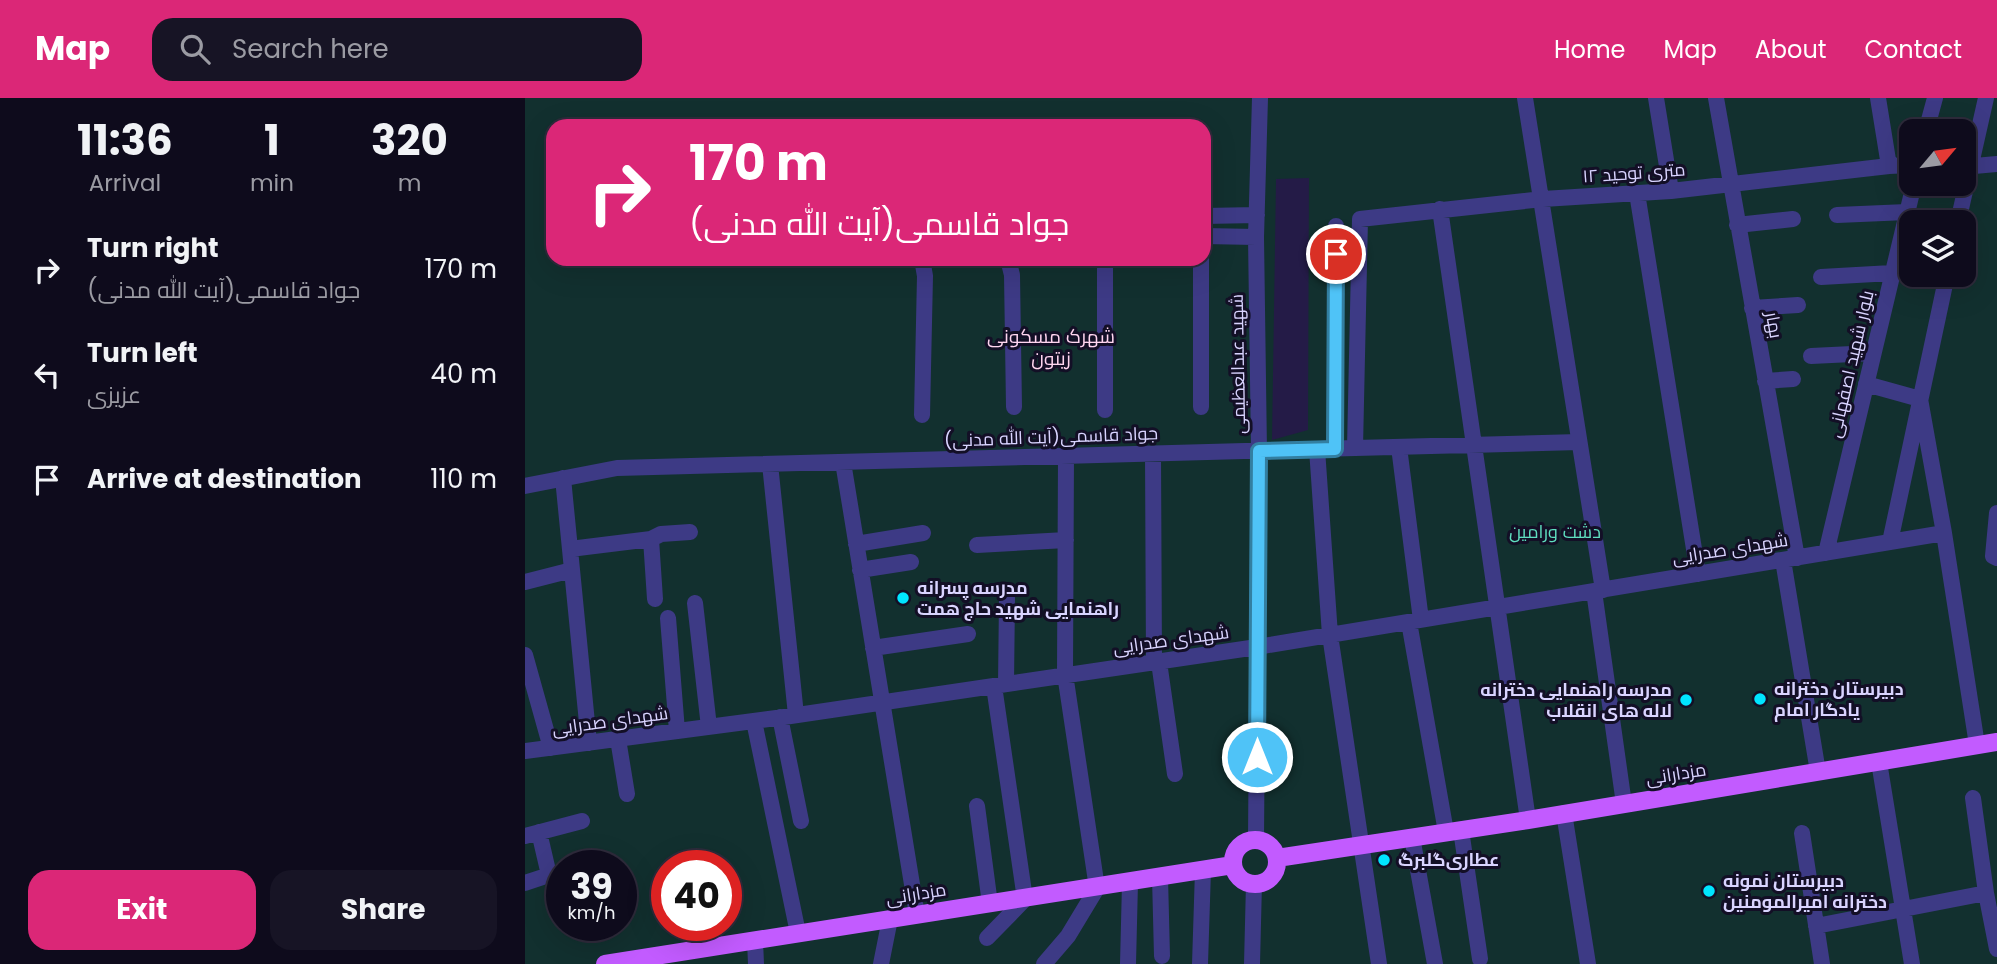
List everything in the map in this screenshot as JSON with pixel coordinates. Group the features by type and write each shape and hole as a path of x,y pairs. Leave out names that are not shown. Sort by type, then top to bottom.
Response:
{"main road":[{"name":"مزدارانی","path":"1277,858 1528,820 1997,742"},
{"path":"1256,840 1268,844 1277,858 1273,875 1266,881 1254,883 1242,880 1233,865 1237,849 1244,843 1256,840"},
{"name":"مزدارانی","path":"605,964 1233,865"}],"street":[{"name":"شهید عبدالعظیمی","path":"1256,840 1259,451 1256,237 1260,98"},
{"path":"1525,98 1543,199 1579,442 1623,804"},
{"path":"1656,98 1671,191"},
{"name":"بهار","path":"1716,98 1765,381 1818,772"},
{"path":"1878,98 1889,166"},
{"path":"1929,119 1935,98"},
{"path":"1976,132 1986,98"},
{"path":"1976,166 1997,164"},
{"name":"۱۲ متری توحید","path":"1355,448 1360,219 1543,199 1671,191 1899,166"},
{"path":"1636,193 1698,574"},
{"path":"1440,209 1528,820"},
{"path":"1837,215 1899,212"},
{"path":"1211,216 1257,215"},
{"path":"1737,225 1793,219"},
{"path":"1335,449 1336,226"},
{"path":"1211,236 1256,237"},
{"name":"بلوار شهید اصفهانی","path":"1826,553 1899,245"},
{"path":"922,415 923,266"},
{"path":"1010,266 1014,407"},
{"path":"1105,266 1105,410"},
{"path":"1201,266 1201,407"},
{"path":"1821,276 1892,274"},
{"path":"1890,542 1944,287"},
{"path":"1752,308 1798,305"},
{"path":"1811,356 1873,353"},
{"path":"1765,381 1793,379"},
{"path":"1866,384 1920,399"},
{"path":"1920,399 1977,745"},
{"name":"جواد قاسمی(آیت الله مدنی)","path":"525,486 617,468 1579,442"},
{"path":"1399,447 1415,621 1453,831 1480,959"},
{"path":"1317,449 1330,635 1379,964"},
{"path":"1153,454 1157,662 1175,774"},
{"path":"1044,964 1068,936 1097,888 1065,674 1066,456"},
{"path":"843,462 917,915"},
{"path":"770,464 788,716 801,821"},
{"path":"563,478 589,743"},
{"path":"1997,513 1993,556 1997,558"},
{"path":"570,549 690,532"},
{"path":"856,544 923,533"},
{"name":"شهدای صدرایی","path":"525,751 754,721 1257,647 1944,533"},
{"path":"651,538 655,599"},
{"path":"977,545 1066,540"},
{"path":"860,570 911,562"},
{"path":"525,582 572,570"},
{"path":"987,938 1025,899 1000,685 1007,598"},
{"path":"695,603 709,727"},
{"path":"668,618 677,731"},
{"path":"873,648 968,634"},
{"path":"525,655 551,748"},
{"path":"754,721 798,933"},
{"path":"618,739 627,794"},
{"path":"1879,762 1912,964"},
{"path":"1973,798 1997,949"},
{"path":"977,806 990,904"},
{"path":"1564,813 1588,964"},
{"path":"525,883 549,875 532,834 582,821"},
{"path":"1802,833 1822,964"},
{"path":"1412,837 1435,964"},
{"path":"1200,964 1203,870"},
{"path":"1160,877 1162,956"},
{"path":"1128,964 1130,883"},
{"path":"1252,964 1254,883"},
{"path":"1816,926 1986,893"},
{"path":"881,964 890,919"},
{"path":"755,940 756,964"}],"green space":[{"name":"دشت ورامین","path":"525,98 1997,98 1997,964 525,964"}],"building":[{"path":"1309,178 1308,430 1272,440 1276,179"}],"place":[{"name":"مدرسه پسرانه راهنمایی شهید حاج همت","path":"903,598"},
{"name":"دبیرستان دخترانه یادگار امام","path":"1760,699"},
{"name":"مدرسه راهنمایی دخترانه لاله های انقلاب","path":"1686,700"},
{"name":"عطاری‌گلبرگ","path":"1384,860"},
{"name":"دبیرستان نمونه دخترانه امیرالمومنین","path":"1709,891"}],"district":[{"name":"شهرک مسکونی زیتون","path":"1051,347"}],"route":[{"path":"1257,757 1259,451 1335,449 1336,254"}]}
